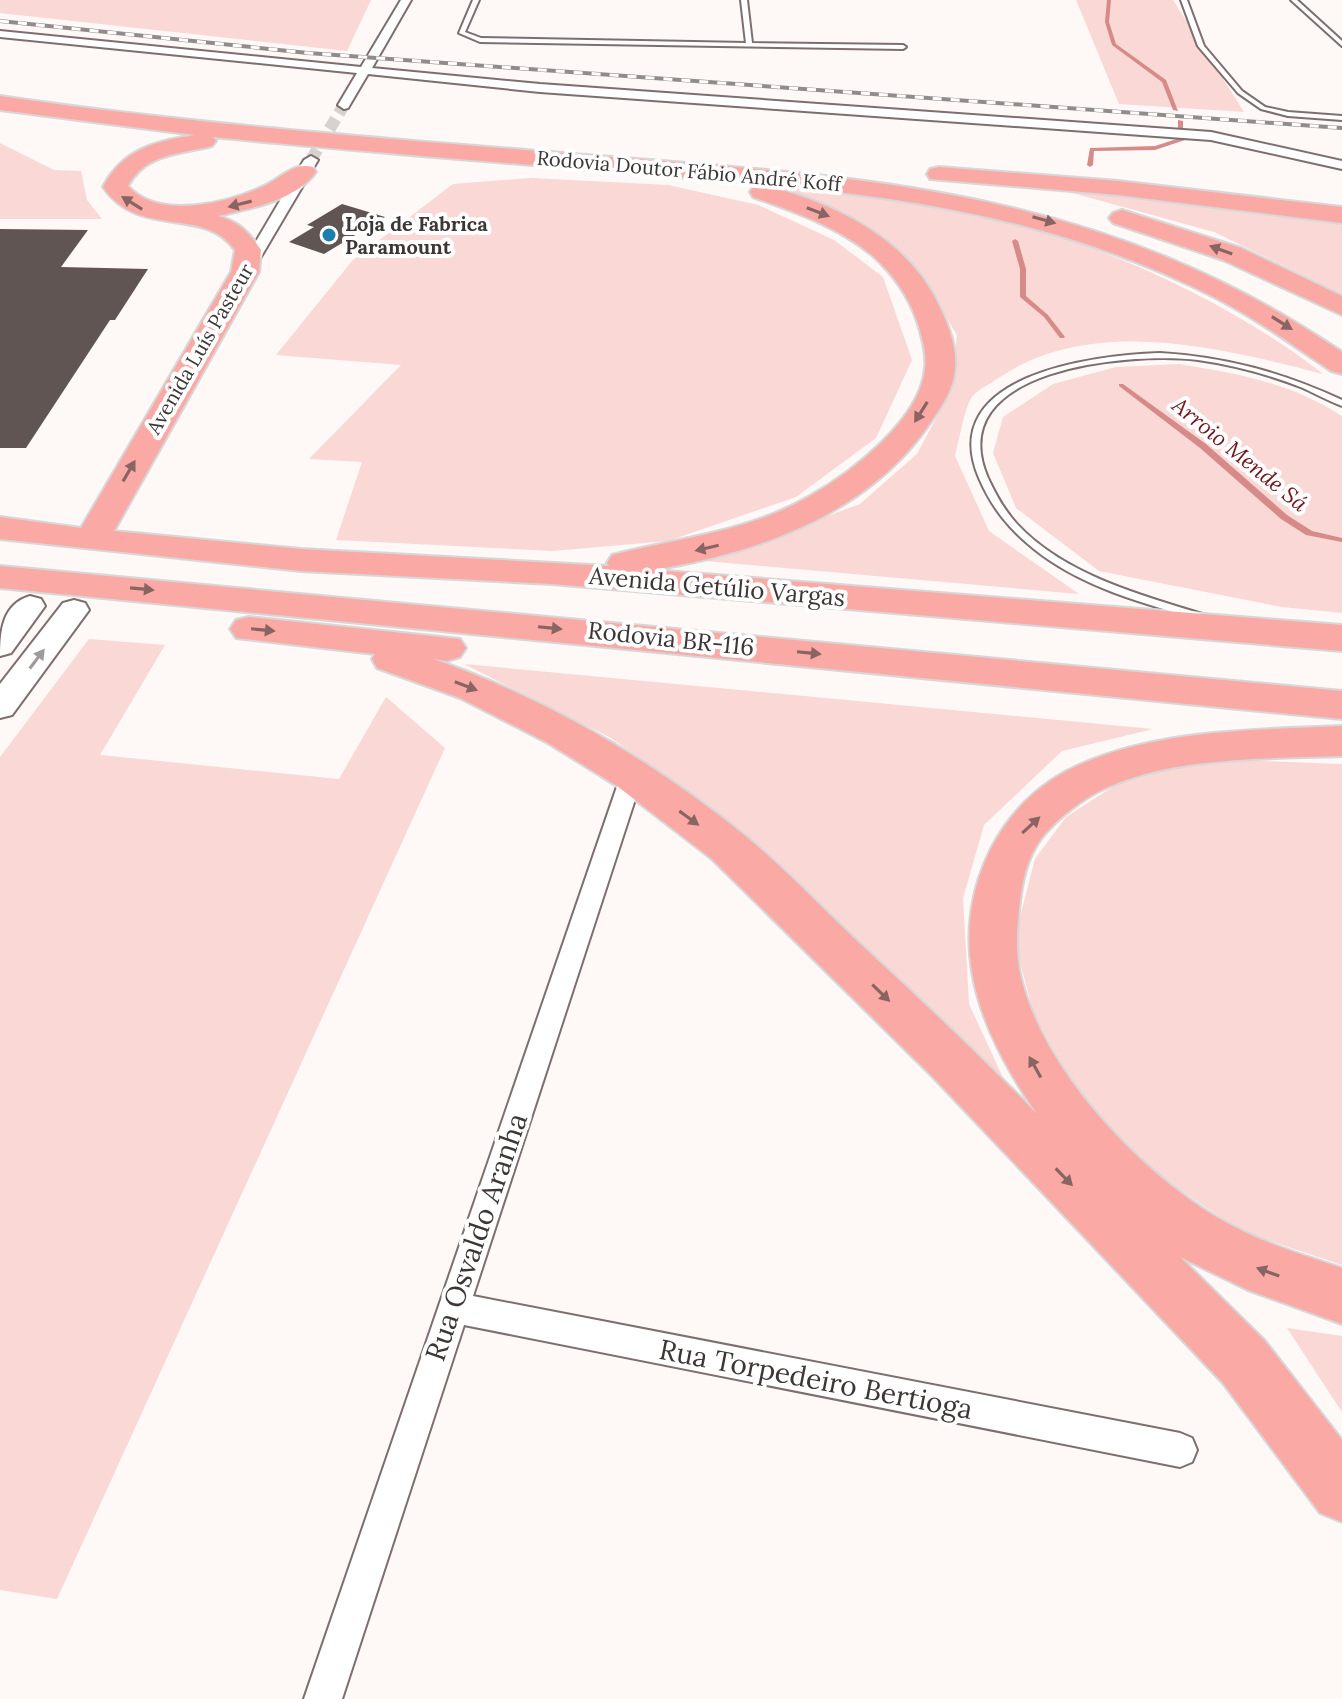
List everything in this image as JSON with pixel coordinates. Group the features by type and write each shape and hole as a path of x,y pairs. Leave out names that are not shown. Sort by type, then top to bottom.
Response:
{"highway":[{"name":"Rodovia Doutor Fábio André Koff","path":"0,90 129,110 293,126 866,171 1020,194 1097,212 1232,254 1342,307"},
{"name":"Rodovia Doutor Fábio André Koff","path":"0,103 121,121 282,137 890,188 972,203 1046,221 1158,260 1215,285 1296,332 1342,365"},
{"path":"245,272 248,250 234,233 217,224 143,210 120,196 115,187 120,173 132,163 170,146 227,138 282,137"},
{"path":"552,573 659,558 726,543 782,523 822,504 897,447 924,410 940,376 936,334 923,299 899,266 864,235 831,217 749,188 627,171 606,164"},
{"path":"168,213 221,209 256,200 282,188 307,166"},
{"path":"866,171 991,176 1342,215"},
{"name":"Avenida Luís Pasteur","path":"93,540 139,454 245,272"},
{"name":"Avenida Getúlio Vargas","path":"0,528 301,560 552,573 1342,638"},
{"name":"Rodovia BR-116","path":"0,552 1342,660"},
{"name":"Rodovia BR-116","path":"0,577 1342,705"},
{"name":"Rodovia BR-116","path":"15,605 340,639 1342,726"},
{"path":"340,639 474,688 562,733 632,775 728,847 951,1061 1244,1362 1342,1491"},
{"path":"1342,741 1221,747 1154,756 1089,778 1020,834 1002,872 994,918 996,973 1012,1027 1041,1079 1080,1132 1133,1186 1195,1235 1261,1270 1342,1296"}],"main road":[{"path":"0,646 15,605"},
{"path":"0,707 74,610"}],"street":[{"path":"344,105 406,0"},
{"path":"0,34 556,89 1211,136 1245,141 1342,165"},
{"name":"Avenida Luís Pasteur","path":"245,272 307,166"},
{"name":"Rua Osvaldo Aranha","path":"323,1699 632,775"},
{"name":"Rua Torpedeiro Bertioga","path":"452,1307 1180,1450"}],"lane":[{"path":"476,0 462,33 480,40 903,47"},
{"path":"744,0 749,45"},
{"path":"1184,0 1201,46 1240,92 1263,108 1288,114 1342,118"},
{"path":"1294,0 1342,44"},
{"path":"1243,628 1127,595 1077,571 1038,547 1006,519 989,497 976,452 978,429 992,407 1012,388 1035,377 1099,358 1129,355 1184,356 1252,369 1342,403"}],"shaded area":[{"path":"0,0 371,0 347,51 0,13"},
{"path":"1076,0 1173,0 1244,112 1119,104"},
{"path":"0,143 54,170 81,171 87,200 102,219 0,219"},
{"path":"531,178 668,185 758,205 834,240 883,277 912,360 876,438 796,497 668,541 552,551 336,540 362,462 309,459 401,365 276,355 352,261 453,184"},
{"path":"758,184 861,194 938,206 1058,236 1106,253 1198,295 1284,346 1323,374 1200,347 1157,342 1115,342 1073,347 1034,359 974,394 969,402 955,456 989,531 1079,594 705,561 860,504 917,454 950,392 957,335 920,274 874,231 787,192"},
{"path":"1069,192 1148,198 1342,223 1342,294 1214,232"},
{"path":"1179,364 1283,387 1342,416 1342,613 1282,607 1099,571 1016,508 993,453 1003,417 1053,384 1116,367"},
{"path":"89,639 165,645 100,755 339,779 386,697 445,748 57,1599 0,1590 0,757"},
{"path":"464,664 1153,729 1062,751 984,825 963,898 969,1004 1004,1080 733,825 611,738"},
{"path":"1234,760 1342,764 1342,1265 1243,1232 1147,1168 1074,1088 1034,1015 1014,940 1035,859 1066,817 1117,784 1180,767"},
{"path":"1287,1328 1342,1336 1342,1412"}],"building":[{"name":"Loja de Fabrica Paramount","path":"342,204 385,217 324,254 289,242 314,227 307,225"},
{"path":"0,229 88,230 61,267 148,269 115,320 110,320 26,448 0,448"}],"waterway":[{"name":"Arroio Mende Sá","path":"1109,0 1107,22 1114,45 1164,81 1176,110"},
{"name":"Arroio Mende Sá","path":"1180,121 1181,129"},
{"name":"Arroio Mende Sá","path":"1090,165 1092,149 1155,148 1183,139"},
{"name":"Arroio Mende Sá","path":"1015,241 1023,269 1023,297 1046,316 1062,337"},
{"name":"Arroio Mende Sá","path":"1121,385 1203,446 1284,517 1309,533 1342,540"}],"tunnel":[{"path":"311,160 344,105"}],"railway":[{"path":"0,21 308,53 1342,128"}],"place":[{"name":"Loja de Fabrica Paramount","path":"329,235"}]}
